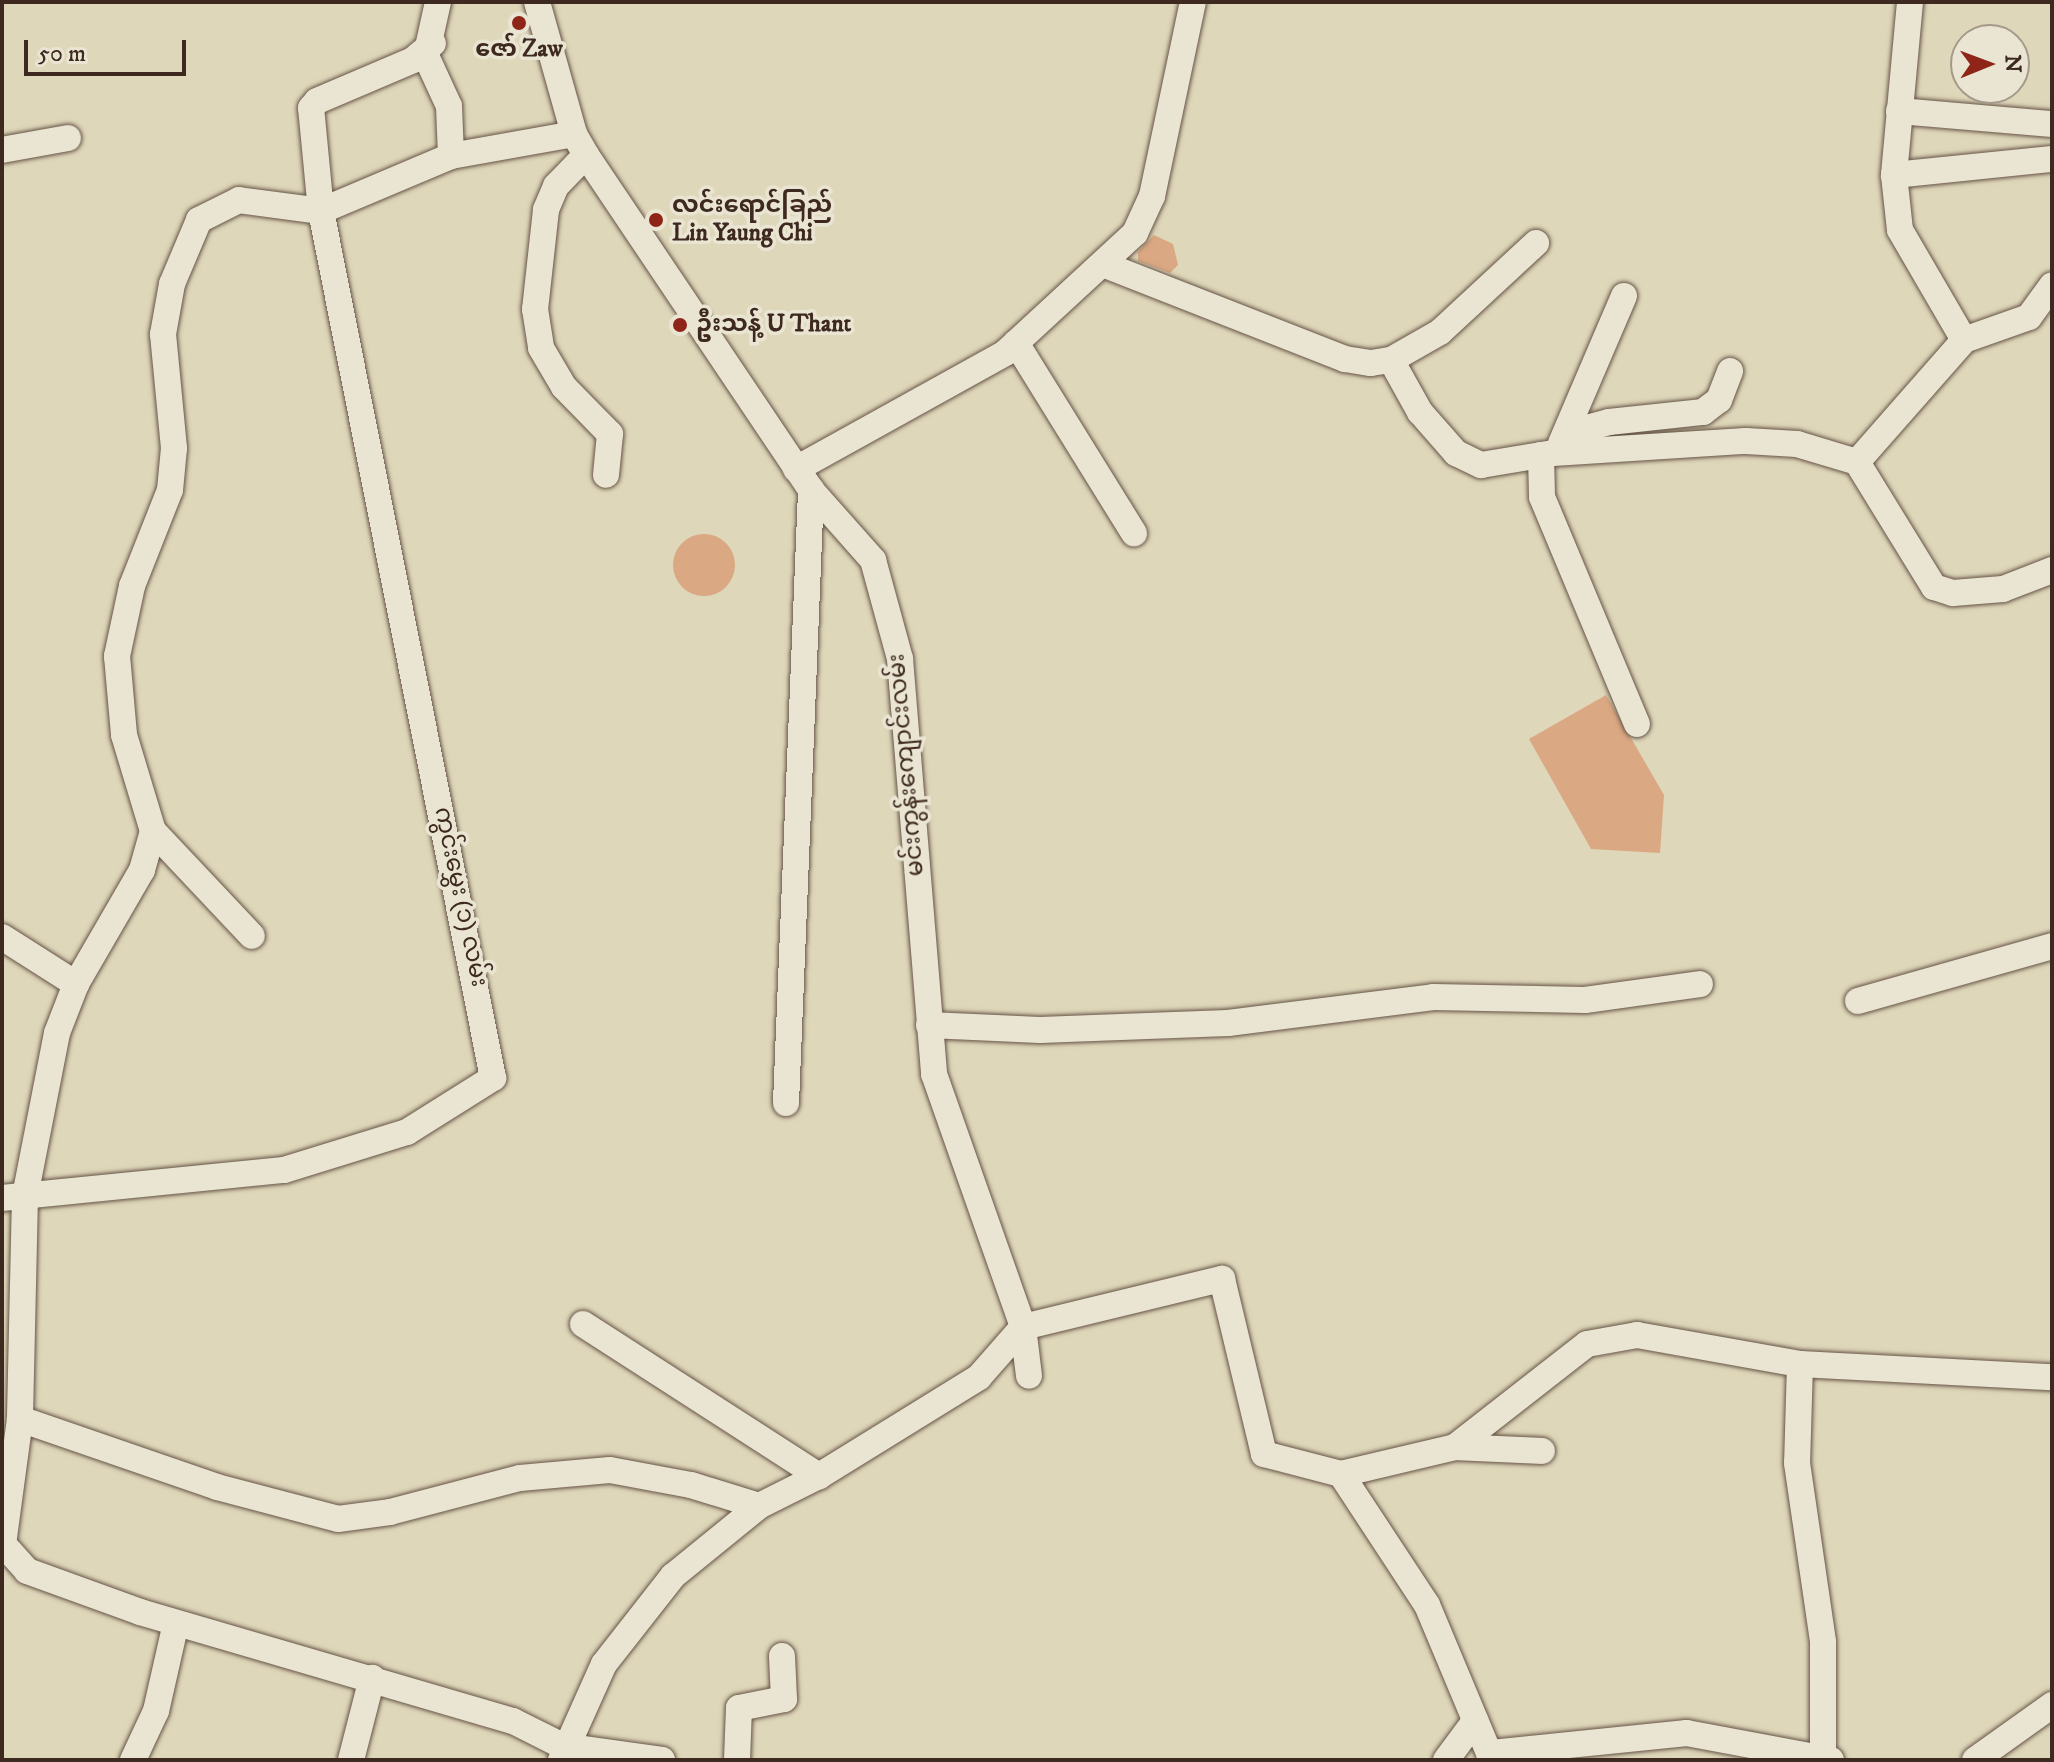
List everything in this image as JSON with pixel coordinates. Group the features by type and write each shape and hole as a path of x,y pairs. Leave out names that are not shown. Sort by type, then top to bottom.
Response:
{"street":[{"path":"438,2 433,43 426,56 449,106 451,156"},
{"name":"မင်းကွန်းကျောင်းလမ်း","path":"537,2 580,145 796,469 873,560 900,659 934,1074 1023,1327 1029,1376"},
{"path":"796,469 1016,343 1105,265 1135,233 1152,196 1193,2"},
{"path":"1910,2 1894,175 1900,230 1964,340"},
{"path":"321,211 313,104 413,60 433,43"},
{"path":"1899,111 2052,124"},
{"path":"2,150 68,138"},
{"path":"252,936 153,831 124,735 117,656 132,586 170,490 174,448 163,334 172,284 199,220 239,200 321,211 451,156 580,145"},
{"path":"580,145 546,210 535,309 541,348 564,387 610,434 606,475"},
{"path":"1894,175 2052,159"},
{"name":"ကွင်းမွှေး (၁) လမ်း","path":"14,1197 284,1170 407,1132 493,1078 321,211"},
{"path":"1105,265 1345,359 1391,360 1440,332 1536,243"},
{"path":"1857,462 1964,340 2029,317 2052,285"},
{"path":"1624,296 1554,447 1542,497 1637,724"},
{"path":"1016,343 1134,533"},
{"path":"1391,360 1420,412 1456,453 1481,465 1554,447 1609,422 1703,412 1719,400 1730,371"},
{"path":"1554,447 1746,441 1797,444 1857,462 1934,587 1953,593 2003,589 2052,570"},
{"path":"786,1103 811,490"},
{"path":"153,831 142,870 76,984 57,1033 14,1197 20,1419 3,1544 11,1558 27,1571 176,1623 513,1721 562,1753 662,1760"},
{"path":"2,937 76,984"},
{"path":"1858,1001 2052,946"},
{"path":"929,1025 1040,1030 1228,1023 1433,997 1585,1000 1700,984"},
{"path":"562,1753 604,1664 673,1576 759,1506 819,1476 979,1377 1023,1327 1222,1279 1264,1454 1341,1474 1455,1447 1542,1451"},
{"path":"583,1324 819,1476"},
{"path":"1455,1447 1587,1344 1637,1335 1800,1364 2052,1377"},
{"path":"1341,1474 1427,1605 1490,1756 1687,1733 1827,1759 1823,1642 1797,1463 1800,1364"},
{"path":"20,1419 217,1487 338,1519 390,1512 520,1478 610,1470 691,1485 759,1506"},
{"path":"133,1760 156,1711 176,1623"},
{"path":"737,1760 739,1708 784,1699 782,1656"},
{"path":"351,1760 372,1678"},
{"path":"1975,1760 2052,1705"},
{"path":"1446,1760 1475,1721"}],"building":[{"path":"1154,235 1173,244 1178,265 1170,273 1138,261 1138,252"},
{"path":"704,534 716,536 726,543 733,553 733,577 726,587 716,594 704,596 692,594 682,587 675,577 673,565 675,553 682,543 692,536"},
{"path":"1606,695 1664,795 1660,853 1591,849 1529,739"}],"place":[{"name":"ဇော် Zaw","path":"519,23"},
{"name":"လင်းရောင်ခြည် Lin Yaung Chi","path":"656,220"},
{"name":"ဦးသန့် U Thant","path":"680,325"}]}
